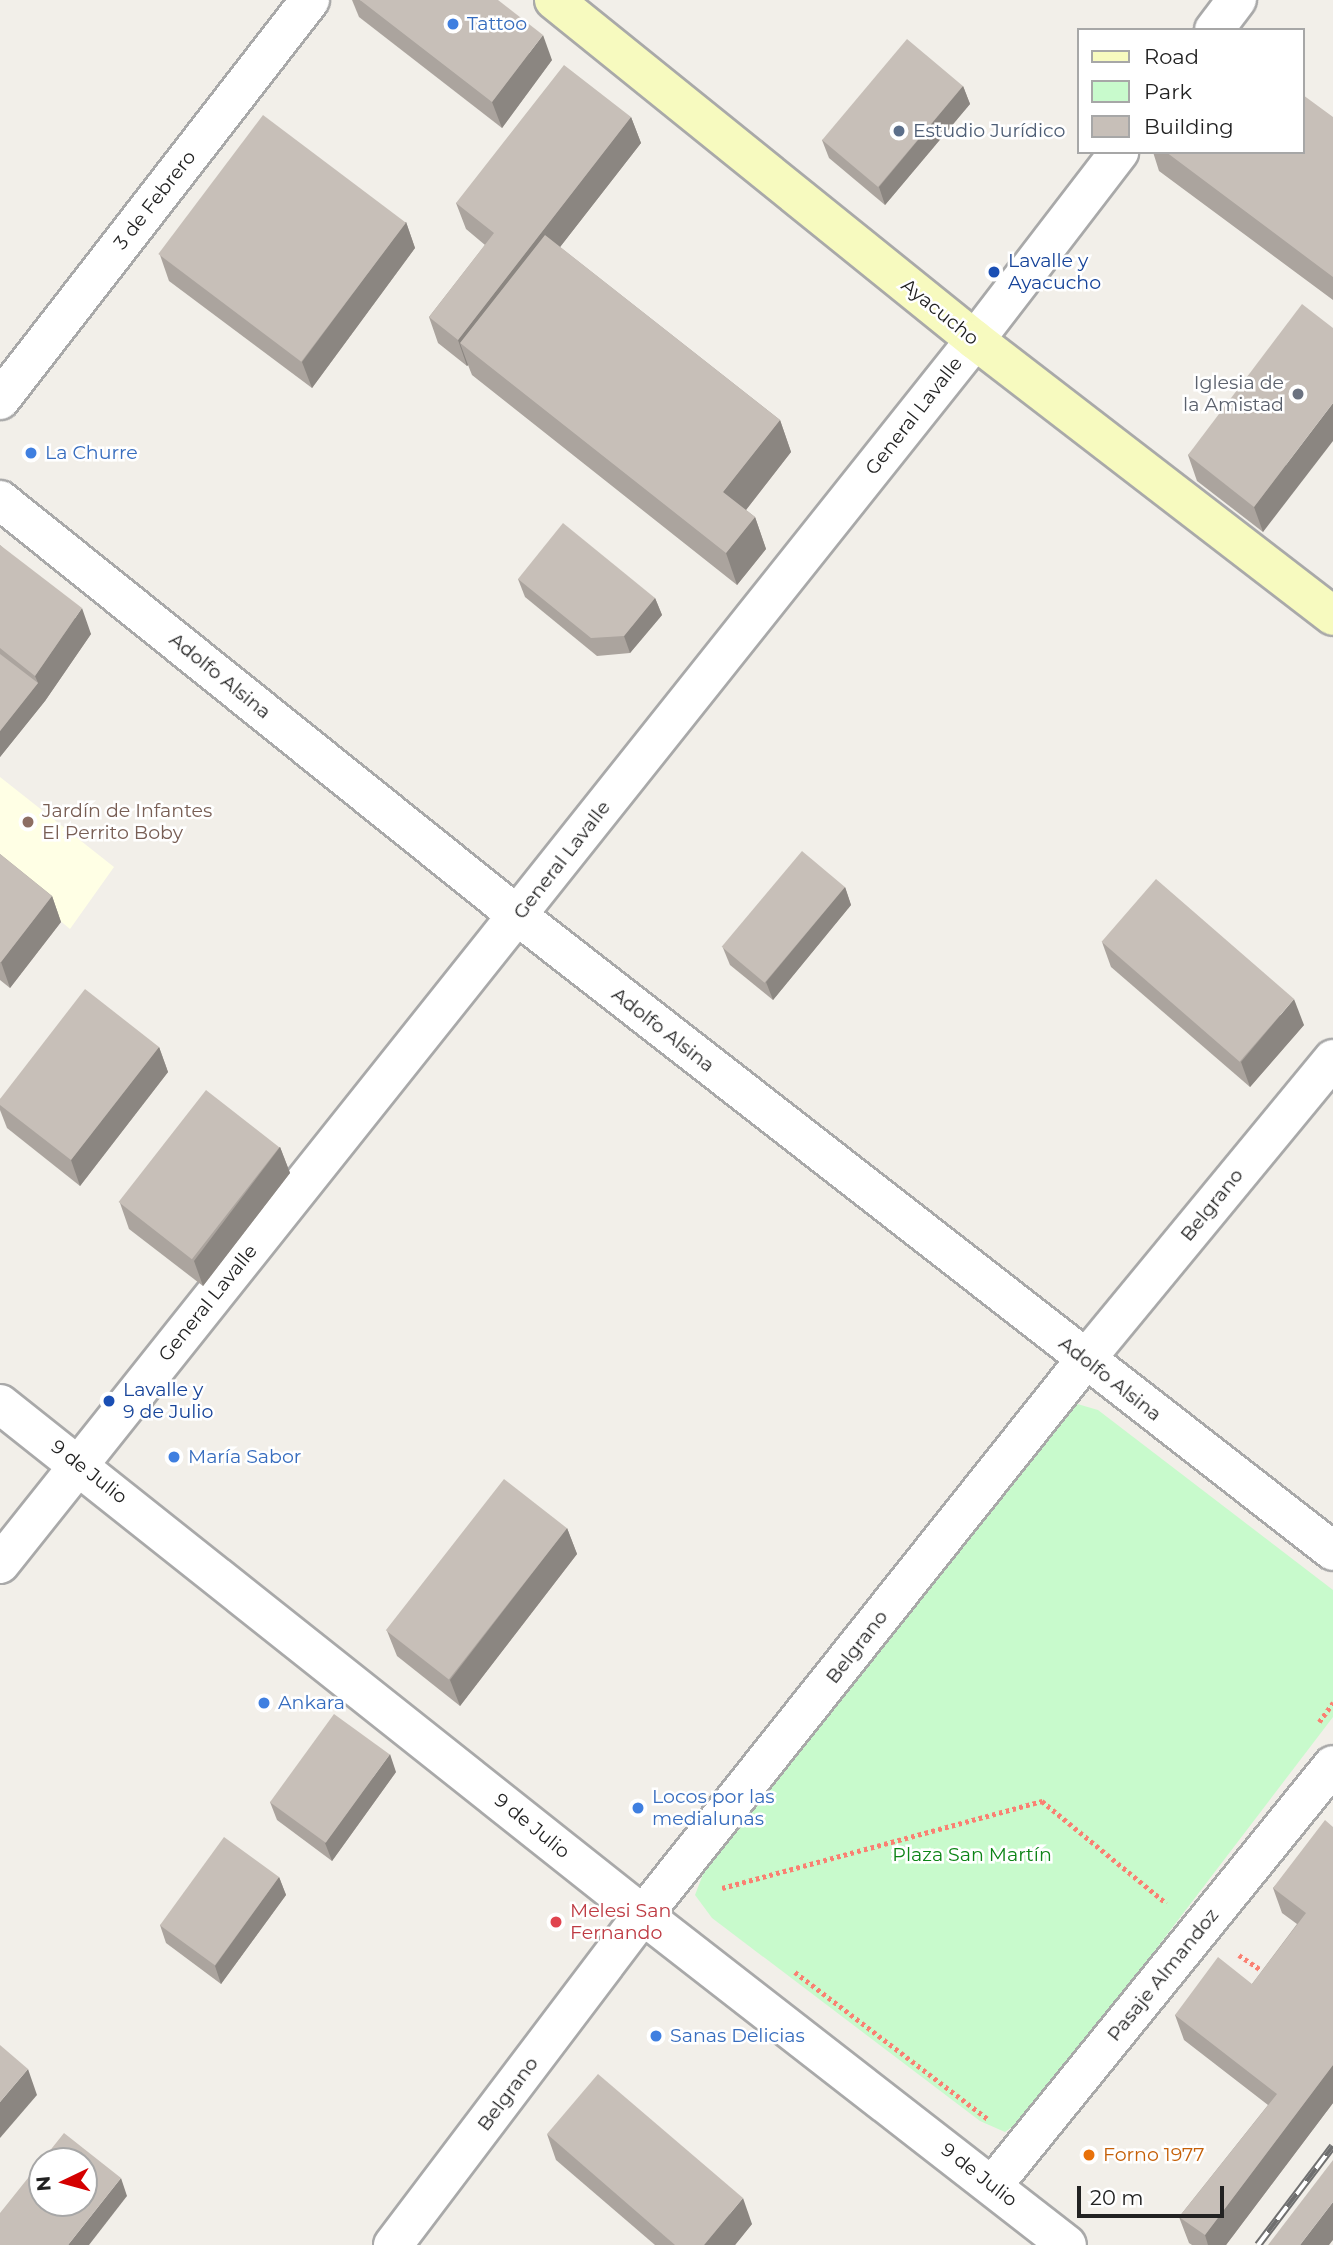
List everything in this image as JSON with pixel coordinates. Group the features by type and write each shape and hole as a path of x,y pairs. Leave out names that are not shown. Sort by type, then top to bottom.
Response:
{"street":[{"name":"3 de Febrero","path":"0,400 310,0"},
{"name":"Ayacucho","path":"554,0 975,340 1333,616"},
{"path":"1216,28 1237,0"},
{"name":"General Lavalle","path":"0,1564 975,340 1117,154"},
{"name":"Adolfo Alsina","path":"0,500 518,916 1333,1551"},
{"name":"Belgrano","path":"393,2245 643,1915 1085,1360 1333,1059"},
{"name":"9 de Julio","path":"0,1404 78,1463 643,1915 1067,2245"},
{"name":"Pasaje Almandoz","path":"993,2185 1333,1765"}],"path":[{"path":"708,1892 1042,1801 1175,1910"},
{"path":"784,1963 994,2124"}],"shaded area":[{"name":"Jardín de Infantes El Perrito Boby","path":"0,777 114,867 70,929 0,871"}],"green space":[{"name":"Plaza San Martín","path":"1074,1403 1098,1410 1333,1590 1333,1717 1030,2114 1005,2132 980,2121 712,1918 695,1895 705,1869 1053,1417"}],"building":[{"path":"360,0 498,0 543,35 492,102"},
{"name":"Estudio Jurídico","path":"907,39 963,86 878,187 822,140"},
{"path":"564,65 631,117 458,340 429,317 494,233 456,203"},
{"path":"1305,96 1333,117 1333,277 1169,154 1305,154"},
{"path":"263,115 406,223 301,362 158,254"},
{"path":"545,235 780,420 723,492 755,517 726,553 460,343"},
{"name":"Iglesia de la Amistad","path":"1302,304 1333,328 1333,403 1254,507 1188,455"},
{"path":"563,523 655,598 624,636 591,638 518,579"},
{"path":"0,545 82,608 35,676 0,648"},
{"path":"0,654 38,683 0,731"},
{"path":"802,851 845,887 765,983 722,947"},
{"path":"0,854 52,896 1,962 0,962"},
{"path":"1156,879 1294,999 1240,1062 1102,942"},
{"path":"85,989 159,1047 71,1160 0,1105 0,1099"},
{"path":"206,1090 279,1147 192,1259 119,1202"},
{"path":"504,1479 567,1528 449,1680 386,1630"},
{"path":"334,1714 390,1755 326,1843 270,1802"},
{"path":"1325,1820 1333,1827 1333,2065 1205,2235 1179,2217 1277,2094 1175,2015 1218,1957 1252,1984 1306,1913 1273,1888"},
{"path":"224,1837 279,1877 215,1965 160,1925"},
{"path":"0,2045 28,2069 0,2102"},
{"path":"598,2074 743,2198 704,2245 675,2245 547,2134"},
{"path":"64,2133 82,2147 53,2147"},
{"path":"98,2160 121,2178 98,2207"},
{"path":"1333,2160 1333,2202 1300,2245 1268,2245"},
{"path":"28,2178 28,2217 90,2217 68,2245 0,2245 0,2213"}],"railway":[{"path":"1258,2245 1333,2146"}],"place":[{"name":"Tattoo","path":"453,24"},
{"name":"Estudio Jurídico","path":"899,131"},
{"name":"Lavalle y Ayacucho","path":"994,272"},
{"name":"Iglesia de la Amistad","path":"1298,394"},
{"name":"La Churre","path":"31,453"},
{"name":"Jardín de Infantes El Perrito Boby","path":"28,822"},
{"name":"Lavalle y 9 de Julio","path":"109,1401"},
{"name":"María Sabor","path":"174,1457"},
{"name":"Ankara","path":"264,1703"},
{"name":"Locos por las medialunas","path":"638,1808"},
{"name":"Melesi San Fernando","path":"556,1922"},
{"name":"Sanas Delicias","path":"656,2036"},
{"name":"Forno 1977","path":"1089,2155"}]}
